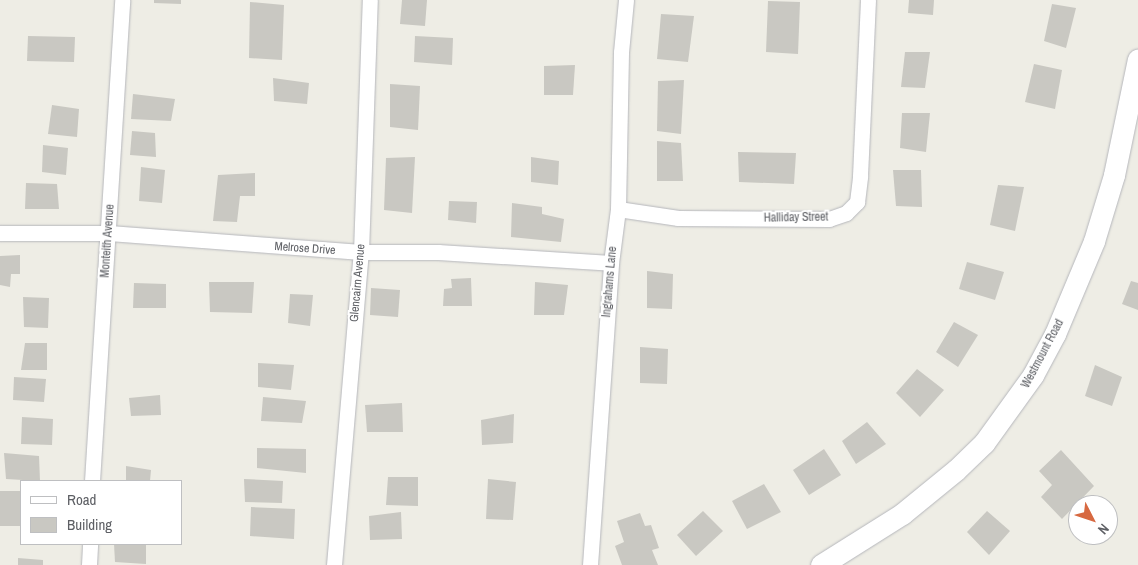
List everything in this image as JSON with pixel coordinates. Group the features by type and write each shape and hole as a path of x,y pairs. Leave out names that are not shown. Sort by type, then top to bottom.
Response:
{"main road":[{"name":"Westmount Road","path":"820,565 902,514 956,470 984,443 1033,375 1055,334 1094,241 1114,175 1138,59"}],"street":[{"name":"Monteith Avenue","path":"92,480 109,233 122,0"},
{"name":"Glencairn Avenue","path":"334,565 361,252 370,0"},
{"name":"Ingrahams Lane","path":"590,565 611,263 618,209 621,52 626,0"},
{"name":"Halliday Street","path":"618,209 678,218 829,219 846,213 857,202 860,176 868,0"},
{"name":"Melrose Drive","path":"0,233 109,233 361,252 438,252 611,263"},
{"path":"89,565 90,545"}],"building":[{"path":"154,0 181,0 181,4 154,3"},
{"path":"402,0 427,0 425,26 400,24"},
{"path":"909,0 934,0 933,15 908,13"},
{"path":"768,1 800,2 798,54 766,52"},
{"path":"250,2 284,5 282,60 249,58"},
{"path":"1052,4 1076,8 1066,48 1044,41"},
{"path":"661,14 694,16 688,62 657,59"},
{"path":"28,36 75,37 74,62 27,61"},
{"path":"415,36 453,38 452,65 414,62"},
{"path":"905,52 930,52 925,88 901,87"},
{"path":"1034,64 1062,70 1055,109 1025,102"},
{"path":"575,65 573,95 544,95 544,66"},
{"path":"273,78 309,83 307,104 274,101"},
{"path":"684,80 681,134 657,131 658,81"},
{"path":"390,84 420,86 418,130 390,127"},
{"path":"133,94 175,99 171,121 131,119"},
{"path":"52,105 79,109 77,137 48,134"},
{"path":"902,113 930,113 926,152 900,148"},
{"path":"132,131 155,133 156,157 130,155"},
{"path":"657,141 681,143 683,181 657,181"},
{"path":"43,145 68,148 66,175 42,172"},
{"path":"738,152 796,153 794,184 739,182"},
{"path":"415,157 412,213 384,210 386,158"},
{"path":"531,157 559,161 558,185 531,182"},
{"path":"141,167 165,170 162,203 139,201"},
{"path":"893,170 921,170 922,207 896,206"},
{"path":"255,173 255,196 240,196 237,222 213,221 218,175"},
{"path":"26,183 57,184 59,209 25,209"},
{"path":"998,185 1024,187 1015,231 990,225"},
{"path":"449,201 477,202 476,223 448,220"},
{"path":"512,203 542,207 542,214 564,219 561,242 511,237"},
{"path":"20,255 20,274 11,274 10,287 0,285 0,256"},
{"path":"967,262 1004,272 995,300 959,289"},
{"path":"647,271 673,274 672,309 647,308"},
{"path":"471,278 472,306 443,306 444,289 452,288 451,279"},
{"path":"1131,281 1138,283 1138,310 1122,304"},
{"path":"209,282 254,282 252,313 210,312"},
{"path":"535,282 568,285 564,315 534,315"},
{"path":"134,283 166,284 166,308 133,308"},
{"path":"371,288 400,290 398,317 370,315"},
{"path":"290,294 313,295 310,326 288,323"},
{"path":"23,297 49,298 48,328 24,327"},
{"path":"954,322 978,335 958,367 936,352"},
{"path":"25,343 47,343 47,370 21,370"},
{"path":"640,347 668,349 667,384 640,383"},
{"path":"258,363 294,365 291,390 258,387"},
{"path":"1095,365 1122,377 1112,406 1085,396"},
{"path":"917,369 944,390 920,417 896,393"},
{"path":"14,377 46,379 44,402 13,400"},
{"path":"160,395 161,415 131,416 129,398"},
{"path":"263,397 306,401 302,423 261,421"},
{"path":"402,403 403,432 367,432 365,405"},
{"path":"514,414 513,443 482,445 481,420"},
{"path":"22,417 53,419 52,445 21,444"},
{"path":"867,422 886,444 856,464 842,441"},
{"path":"257,448 306,449 306,473 257,468"},
{"path":"824,449 841,475 809,495 793,470"},
{"path":"1061,450 1094,486 1085,495 1068,495 1068,513 1062,519 1041,497 1052,485 1039,471"},
{"path":"4,453 39,456 40,480 6,479"},
{"path":"126,466 151,470 150,480 126,480"},
{"path":"388,477 418,477 418,506 386,505"},
{"path":"244,479 283,481 282,503 245,502"},
{"path":"488,479 516,482 513,520 486,519"},
{"path":"764,484 781,512 747,529 732,501"},
{"path":"0,491 20,491 20,526 0,526"},
{"path":"251,507 295,509 294,539 250,536"},
{"path":"703,511 723,531 696,556 677,535"},
{"path":"987,511 1010,531 989,555 967,532"},
{"path":"401,512 402,539 370,540 369,516"},
{"path":"640,513 645,526 651,525 659,548 652,550 658,565 622,565 615,546 624,542 617,521"},
{"path":"114,545 146,545 146,564 115,562"},
{"path":"18,558 43,560 43,565 18,565"}]}
